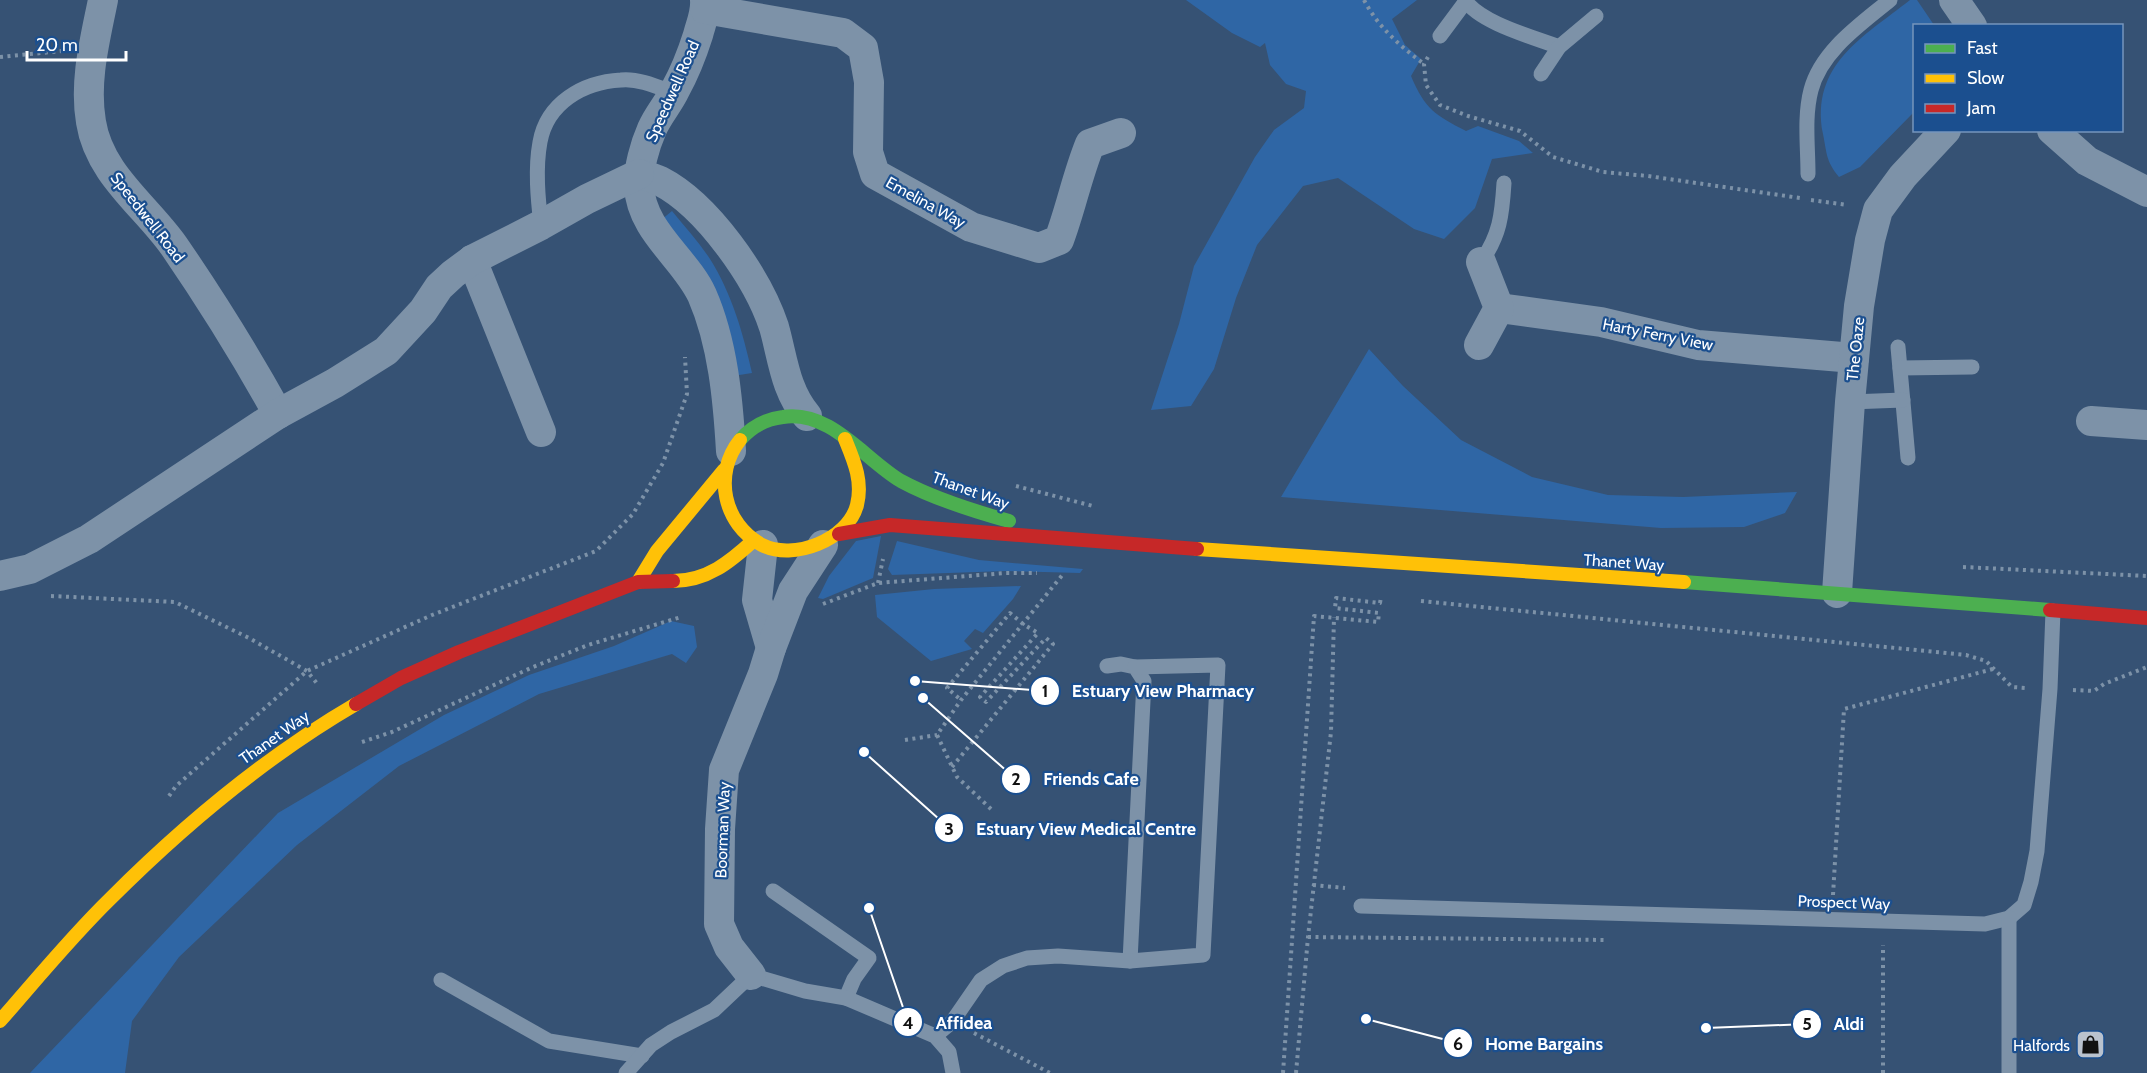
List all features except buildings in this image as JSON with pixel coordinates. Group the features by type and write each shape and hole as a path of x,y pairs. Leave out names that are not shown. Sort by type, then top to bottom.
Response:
{"main road":[{"name":"Thanet Way","path":"638,582 657,551 728,461 745,434 763,421 785,415 807,416 828,425 900,479 951,504 1018,524 1098,543"},
{"name":"Thanet Way","path":"831,539 852,517 860,498 861,477 856,457 845,439"},
{"path":"728,461 723,490 728,509 739,527 758,543"},
{"name":"Thanet Way","path":"0,1021 108,900 173,838 289,745 346,709 411,674 479,643 638,582 689,581 732,560 758,543 782,551 803,551 831,539 890,525 1098,543 1837,593 2147,618"}],"street":[{"name":"Speedwell Road","path":"103,0 88,91 91,124 99,150 113,174 172,244 243,352 278,414"},
{"path":"1954,0 1971,24"},
{"name":"Speedwell Road","path":"639,174 652,129 674,93 690,60 705,5"},
{"name":"Emelina Way","path":"705,5 843,33 864,48 869,82 868,152 875,174 971,227 1039,248 1059,240 1071,208 1078,173 1090,144 1121,133"},
{"name":"The Oaze","path":"1837,593 1854,358 1870,240 1878,210 1903,176 1944,132"},
{"path":"2054,132 2087,161 2147,192"},
{"path":"0,576 30,569 89,539 278,414 335,383 386,351 423,311 439,287 453,273 472,260 639,174 659,180 678,193 736,255 767,309 788,384 807,416"},
{"path":"639,174 640,194 647,215 665,244 694,281 712,321 719,351 728,461"},
{"path":"472,260 541,432"},
{"path":"1479,345 1499,308 1480,262"},
{"name":"Harty Ferry View","path":"1499,308 1601,322 1698,345 1854,358"},
{"path":"2091,421 2147,426"},
{"name":"Boorman Way","path":"751,975 729,946 719,924 720,829 724,770 794,591 831,539"},
{"path":"758,543 757,600 771,648"}],"lane":[{"path":"1809,174 1807,120 1811,89 1822,66 1844,39 1890,0"},
{"path":"1440,36 1465,1 1470,7 1502,26 1559,47"},
{"path":"1541,74 1559,47 1596,16"},
{"path":"541,225 538,192 540,142 549,115 571,94 599,83 622,79 650,84 674,93"},
{"path":"1480,262 1493,244 1502,218 1504,183"},
{"path":"1898,346 1908,458"},
{"path":"1900,368 1972,367"},
{"path":"1850,402 1903,400"},
{"path":"2009,1073 2009,918 2024,905 2037,851 2050,689 2053,611"},
{"path":"935,1036 952,1022 981,980 1003,966 1028,958 1058,956 1130,962 1203,955 1218,665 1135,667 1121,664 1107,666"},
{"path":"1130,962 1144,681 1135,667"},
{"path":"773,891 869,958 854,979 846,998"},
{"name":"Prospect Way","path":"1361,906 1985,924 2009,918"},
{"path":"626,1073 651,1045 714,1010 751,975 805,991 846,998 935,1036 949,1052 953,1073"},
{"path":"441,980 549,1041 642,1056"}],"path":[{"path":"1364,0 1370,12 1395,42 1424,64"},
{"path":"1440,36 1424,64 1426,85 1440,105 1468,116 1520,131 1553,157 1603,172 1648,176 1878,210"},
{"path":"0,57 66,51 92,56"},
{"path":"47,596 175,602 249,638 307,671 432,615 596,551 633,514 663,463 687,394 686,360 683,349"},
{"path":"1012,484 1098,507"},
{"path":"1957,566 2147,576"},
{"path":"794,591 823,604 878,584 1006,573 1041,573"},
{"path":"1052,573 1075,574"},
{"path":"905,740 937,735 961,700 1064,573"},
{"path":"1370,596 1392,598"},
{"path":"1283,1073 1314,616 1378,622 1379,613 1335,608 1336,598 1380,603 1381,597"},
{"path":"1415,600 1966,655 1986,661 2012,687 2094,691 2104,684 2147,667"},
{"path":"952,767 1053,644 1046,638 986,702 980,698 1038,633 1010,613 947,688 961,700"},
{"path":"374,737 392,732 588,645 682,616"},
{"path":"1296,1073 1313,885 1331,732 1334,617"},
{"path":"1832,920 1844,709 1994,669"},
{"path":"937,735 957,777 991,809"},
{"path":"1313,885 1352,888"},
{"path":"1883,945 1883,1073"}],"shaded area":[{"path":"1186,0 1417,0 1392,19 1405,45 1421,59 1411,76 1426,104 1446,120 1466,131 1478,126 1519,141 1533,153 1492,159 1475,208 1444,239 1414,229 1338,178 1303,186 1257,245 1236,298 1214,369 1191,406 1151,410 1179,324 1194,266 1255,157 1274,130 1304,108 1306,91 1286,84 1270,65 1265,43 1260,47 1232,33"},
{"path":"1910,0 1917,0 1933,24 1913,24 1913,113 1860,167 1839,177 1829,162 1826,152 1821,110 1824,89 1832,71 1844,55"},
{"path":"672,211 706,253 725,286 741,329 752,373 733,376 661,220"},
{"path":"1369,349 1403,386 1461,440 1532,477 1608,495 1683,497 1797,492 1785,513 1744,527 1661,528 1281,497"},
{"path":"881,536 873,578 823,599 818,598 829,576 856,541"},
{"path":"897,541 979,560 1083,569 1080,573 1005,571 892,575 888,569"},
{"path":"1021,586 1013,599 983,633 975,629 964,641 972,649 931,661 877,617 875,595 934,589"},
{"path":"671,621 694,626 697,647 686,663 672,654 539,694 399,766 297,845 179,957 132,1021 125,1073 30,1073 278,813 444,715 529,675 614,646"}],"traffic: fast":[{"path":"740,440 754,427 770,419 800,417 816,421 832,428 901,481 940,499 1009,521"},
{"path":"1684,582 2050,610"}],"traffic: slow":[{"path":"740,440 732,453 725,483 726,497 731,512 738,525 762,545 789,550 803,549 818,544 843,528 852,517 857,505 859,488 854,463 845,439"},
{"path":"638,582 657,551 724,470"},
{"path":"673,581 697,578 717,569 754,540"},
{"path":"1197,549 1684,582"},
{"path":"0,1021 81,928 196,819 258,769 356,704"}],"traffic: jam":[{"path":"839,534 890,525 1197,549"},
{"path":"356,704 401,678 459,652 638,582 673,581"},
{"path":"2050,610 2147,618"}],"place":[{"name":"Estuary View Pharmacy","path":"915,681"},
{"name":"Friends Cafe","path":"923,698"},
{"name":"Estuary View Medical Centre","path":"864,752"},
{"name":"Affidea","path":"869,908"},
{"name":"Home Bargains","path":"1366,1019"},
{"name":"Aldi","path":"1706,1028"},
{"name":"Halfords","path":"2091,1045"}]}
